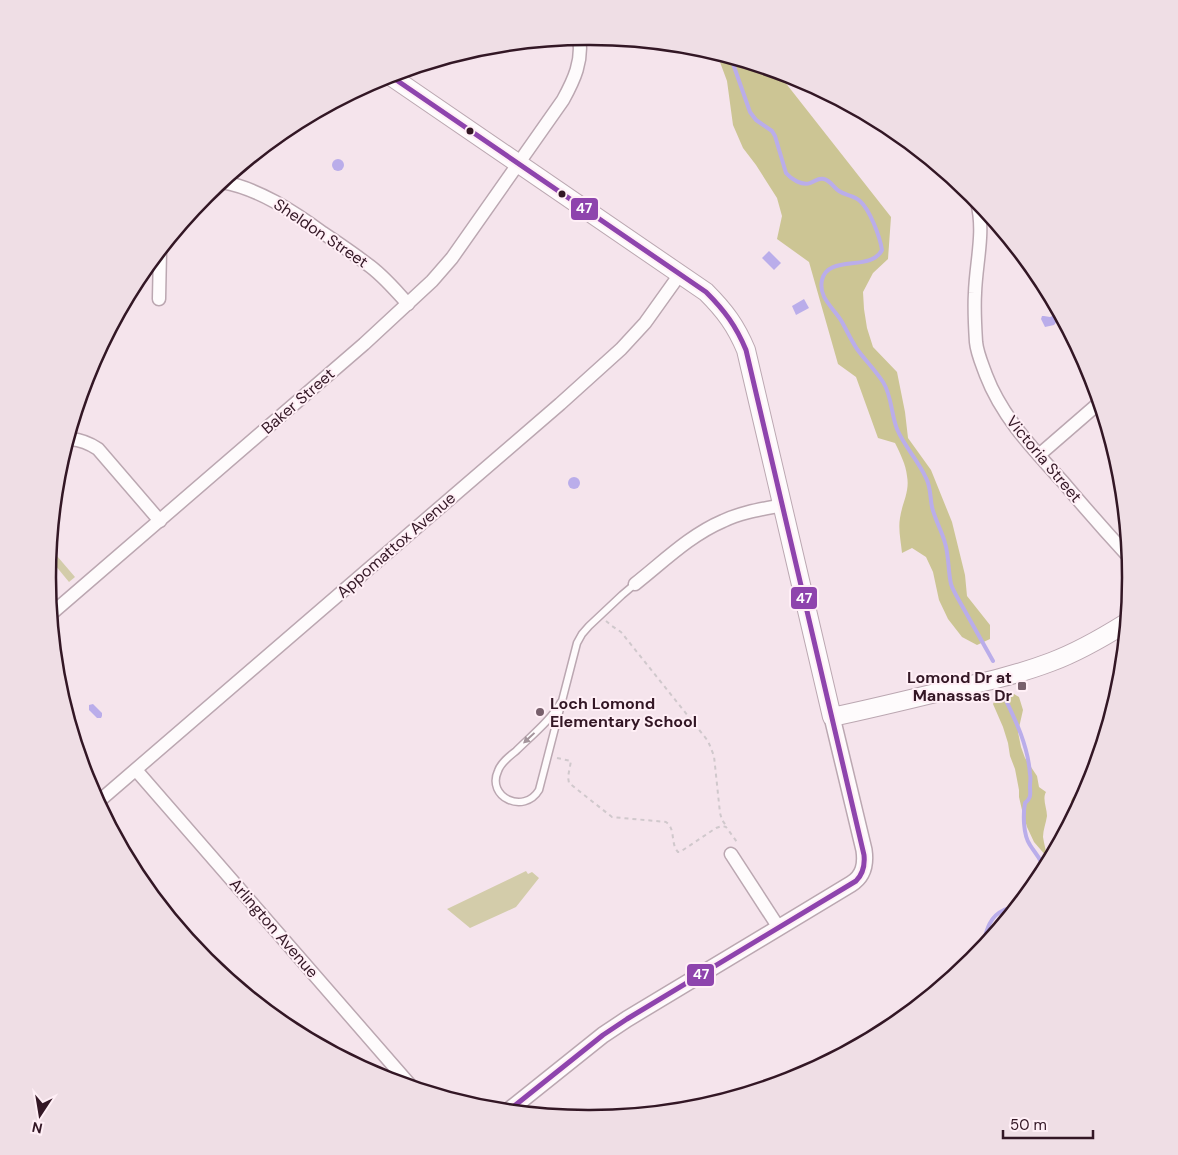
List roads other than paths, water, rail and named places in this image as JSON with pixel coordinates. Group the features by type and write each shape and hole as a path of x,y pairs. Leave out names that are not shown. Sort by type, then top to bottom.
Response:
{"main road":[{"path":"398,81 706,292 720,305 729,317 739,333 746,350 832,717 970,685 1052,662 1083,648 1119,628"}],"street":[{"name":"Baker Street","path":"58,608 364,344 432,281 452,258 563,100 572,84 579,62 580,45"},
{"name":"Sheldon Street","path":"230,184 272,200 294,213 368,264 408,304"},
{"name":"Victoria Street","path":"979,215 980,246 974,312 976,345 990,386 1013,424 1120,547"},
{"path":"159,299 160,263"},
{"name":"Appomattox Avenue","path":"104,797 560,404 621,348 645,323 680,274"},
{"path":"1039,455 1094,408"},
{"path":"75,440 89,443 98,449 160,521"},
{"path":"635,584 704,530 723,520 782,505"},
{"path":"516,1105 603,1035 627,1019 856,881 862,874 865,863 863,845 832,717"},
{"name":"Arlington Avenue","path":"136,770 402,1076"},
{"path":"732,855 779,928"}],"lane":[{"path":"561,702 549,720 497,771 496,782 500,793 509,800 520,803 532,799 539,790 577,643 588,626 635,584"}],"waterway":[{"path":"733,65 750,112 756,120 772,131 775,136 786,173 794,180 804,184 820,179 826,180 839,191 860,201 874,224 882,250 877,257 832,267 826,272 822,280 822,292 857,349 886,387 897,429 928,481 933,512 946,548 952,587 993,661"},
{"path":"1003,694 1027,753 1030,795 1025,803 1024,824 1028,841 1040,860"},
{"path":"986,932 994,917 1005,909"}],"place":[{"name":"Lomond Dr at Manassas Dr","path":"1022,686"},
{"name":"Loch Lomond Elementary School","path":"540,712"}]}
